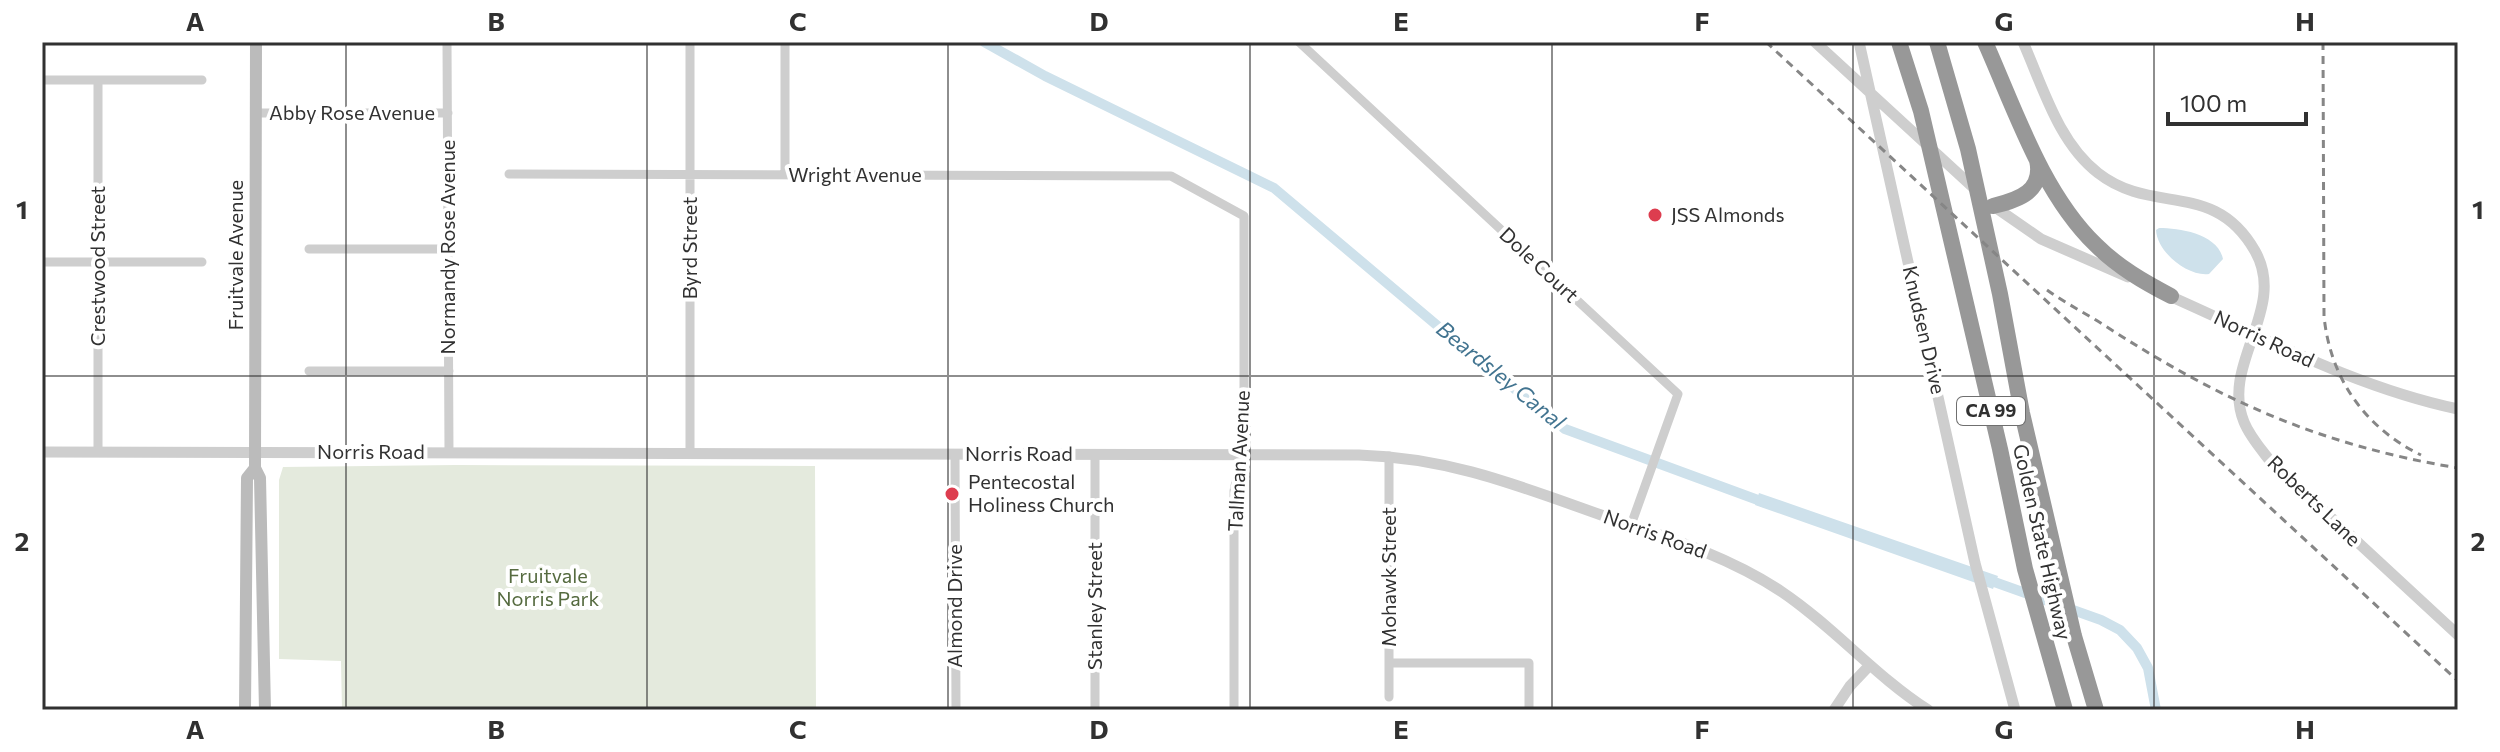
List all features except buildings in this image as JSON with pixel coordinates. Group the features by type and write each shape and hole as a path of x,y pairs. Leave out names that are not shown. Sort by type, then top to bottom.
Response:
{"highway":[{"name":"Golden State Highway","path":"1899,42 1921,111 2025,569 2065,710"},
{"name":"Golden State Highway","path":"1937,42 1968,149 2022,413 2074,636 2096,710"},
{"path":"1985,42 2036,155 2064,207 2095,244 2132,275 2171,296"},
{"path":"1993,206 2019,200 2033,188 2039,171 2036,155"}],"main road":[{"name":"Fruitvale Avenue","path":"256,42 255,468 260,478 265,710"},
{"name":"Fruitvale Avenue","path":"245,710 247,478 255,468"},
{"path":"245,693 265,693"}],"street":[{"name":"Normandy Rose Avenue","path":"447,42 449,453"},
{"name":"Byrd Street","path":"690,42 690,453"},
{"path":"785,42 785,175"},
{"name":"Dole Court","path":"1299,42 1678,394 1631,525"},
{"path":"1815,42 1993,206"},
{"name":"Knudsen Drive","path":"1859,42 1975,563 2015,710"},
{"name":"Roberts Lane","path":"2023,42 2063,132 2072,147 2097,172 2141,194 2203,205 2226,217 2246,237 2260,262 2265,283 2262,314 2247,354 2240,392 2243,420 2256,444 2271,462 2458,635"},
{"path":"42,80 202,80"},
{"name":"Crestwood Street","path":"98,80 98,452"},
{"name":"Abby Rose Avenue","path":"256,113 448,113"},
{"name":"Wright Avenue","path":"509,174 1171,176 1197,191"},
{"name":"Tallman Avenue","path":"1197,191 1244,216 1243,455 1234,491 1234,710"},
{"name":"Norris Road","path":"1993,206 2041,239 2357,380 2420,401 2458,409"},
{"path":"309,249 448,249"},
{"path":"42,262 202,262"},
{"path":"309,371 449,371"},
{"name":"Norris Road","path":"42,452 1095,454 1389,456 1425,460 1483,473 1703,551 1757,576 1805,609 1869,666 1928,710"},
{"name":"Almond Drive","path":"955,454 956,710"},
{"name":"Stanley Street","path":"1095,454 1095,710"},
{"name":"Mohawk Street","path":"1389,456 1389,697"},
{"path":"1389,663 1529,663 1529,710"},
{"path":"1834,710 1869,666"}],"green space":[{"name":"Fruitvale Norris Park","path":"815,466 816,710 342,710 341,661 279,659 279,480 283,467"}],"water":[{"path":"2156,230 2187,231 2206,238 2220,250 2223,259 2209,274 2183,267 2162,247"},
{"path":"1759,493 1998,576 1993,589 1755,505"}],"waterway":[{"name":"Beardsley Canal","path":"984,42 1045,76 1274,188 1565,429 1766,503"},
{"name":"Beardsley Canal","path":"1986,579 2101,620 2120,630 2137,648 2148,668 2156,710"}],"railway":[{"path":"1766,42 2458,681"},
{"path":"2323,42 2324,316 2328,339 2343,380 2367,416 2383,431 2421,455"},
{"path":"2047,290 2147,352 2231,398 2316,433 2361,447 2458,468"}],"place":[{"name":"JSS Almonds","path":"1655,215"},
{"name":"Pentecostal Holiness Church","path":"952,494"}]}
